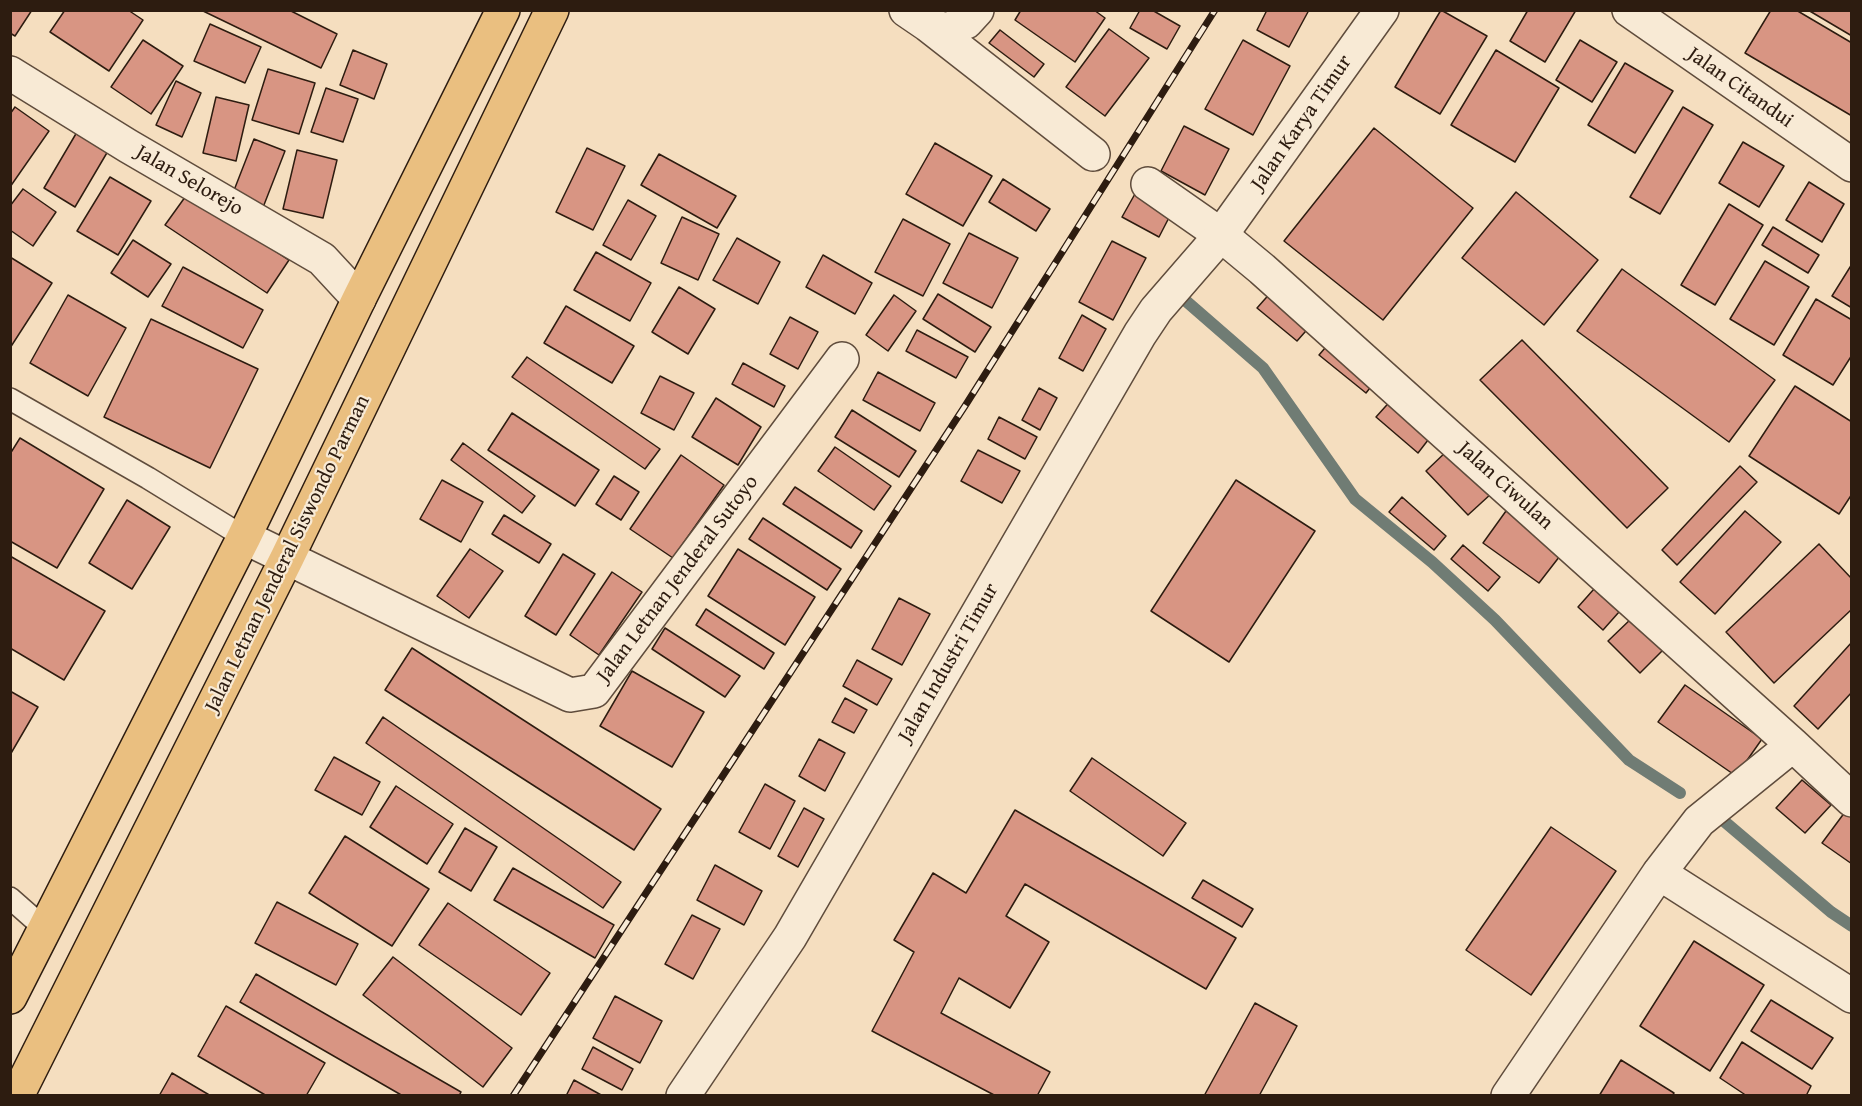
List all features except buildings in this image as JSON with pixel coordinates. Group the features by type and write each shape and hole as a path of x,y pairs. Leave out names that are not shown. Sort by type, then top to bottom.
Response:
{"main road":[{"path":"10,997 244,537 503,10"},
{"name":"Jalan Letnan Jenderal Siswondo Parman","path":"17,1095 287,558 552,10"},
{"path":"156,710 198,735"}],"street":[{"path":"917,18 947,30 966,22 977,10"},
{"name":"Jalan Karya Timur","path":"1221,235 1382,10"},
{"name":"Jalan Citandui","path":"1629,10 1851,165"},
{"path":"917,18 1093,154"},
{"name":"Jalan Selorejo","path":"10,73 128,146 322,259 359,299"},
{"name":"Jalan Ciwulan","path":"1148,183 1221,235 1271,277 1793,745 1851,800"},
{"name":"Jalan Industri Timur","path":"683,1095 790,937 1134,344 1156,310 1221,235"},
{"name":"Jalan Letnan Jenderal Sutoyo","path":"244,537 570,695 594,691 842,359"},
{"path":"1508,1095 1659,873 1699,821 1793,745"},
{"path":"1659,873 1851,996"}],"lane":[{"path":"10,399 148,478 244,537"},
{"path":"10,898 44,928"}],"waterway":[{"path":"1186,301 1263,368 1355,499 1432,562 1495,620 1629,760 1680,793"},
{"path":"1725,822 1831,912 1852,926"}],"railway":[{"path":"513,1096 965,406 1215,10"}]}
